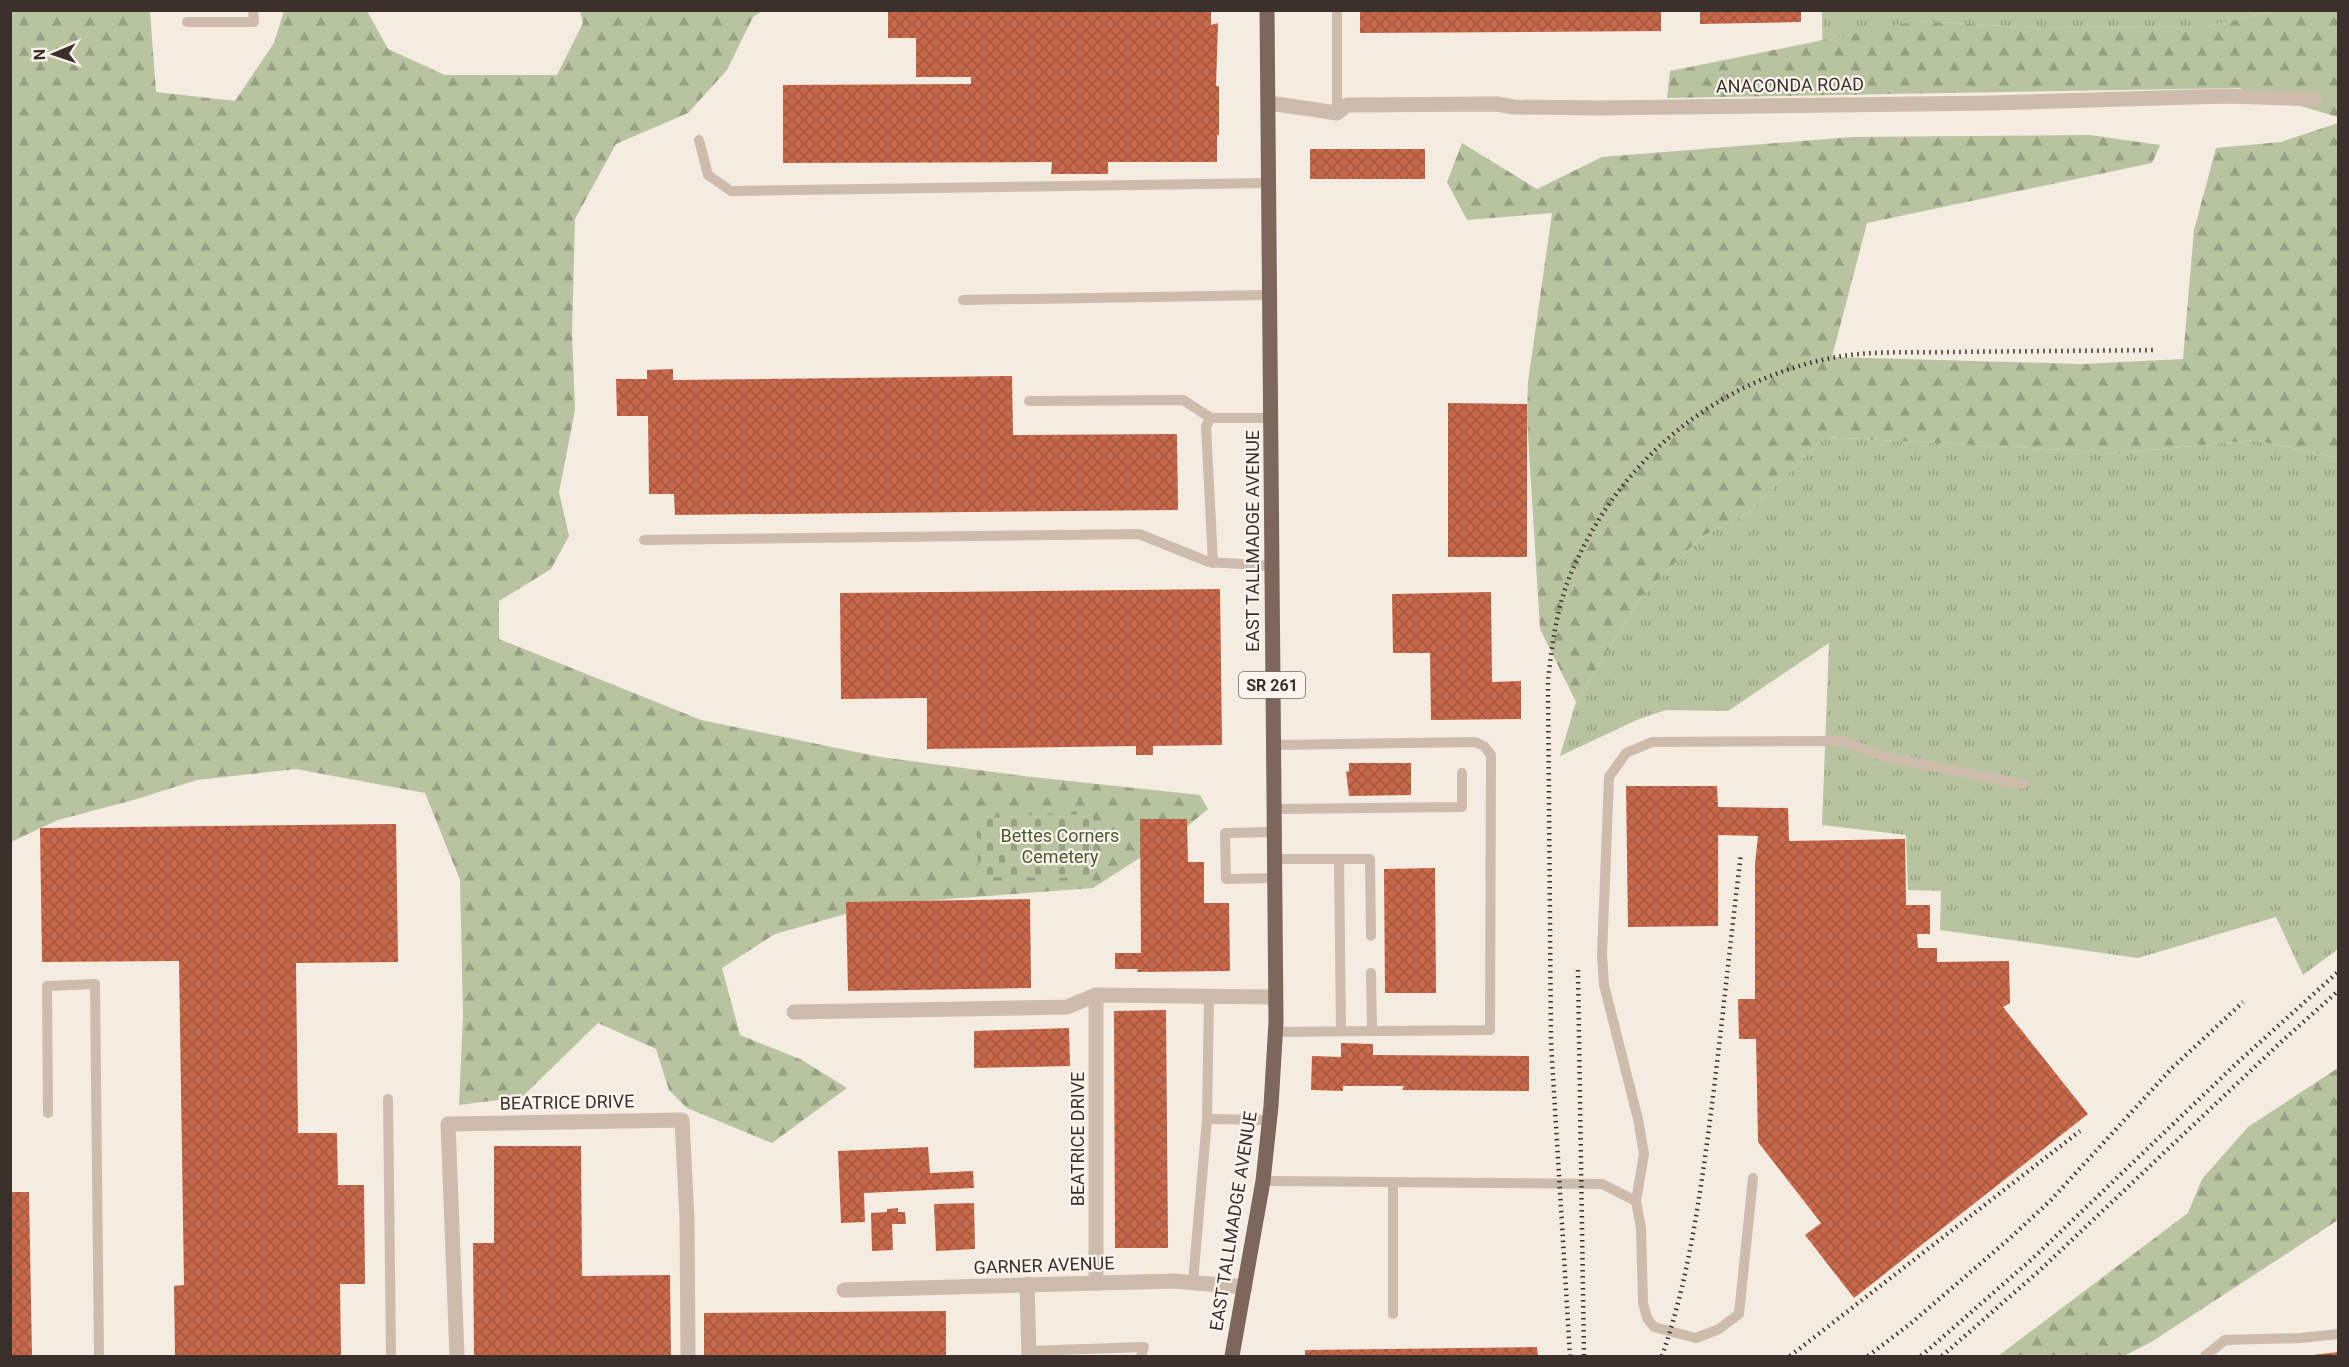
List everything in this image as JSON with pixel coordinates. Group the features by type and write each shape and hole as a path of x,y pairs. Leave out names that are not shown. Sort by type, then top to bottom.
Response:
{"main road":[{"name":"EAST TALLMADGE AVENUE","path":"1232,1356 1263,1180 1275,1032 1267,10"}],"street":[{"name":"ANACONDA ROAD","path":"1269,103 1337,113 1347,105 1497,104 1514,107 1598,108 1993,103 2227,96 2315,99"},
{"path":"794,1011 1067,1007 1096,995 1275,997"},
{"name":"BEATRICE DRIVE","path":"1096,995 1096,1283"},
{"name":"BEATRICE DRIVE","path":"458,1356 448,1124 682,1120 687,1219 688,1356"},
{"name":"GARNER AVENUE","path":"844,1290 1027,1284 1193,1282 1245,1287"},
{"path":"1027,1284 1029,1354"}],"lane":[{"path":"188,22 254,22 254,10"},
{"path":"1337,10 1337,113"},
{"path":"699,140 708,175 731,191 1270,183"},
{"path":"963,300 1270,295"},
{"path":"1029,401 1183,400 1211,418 1271,418"},
{"path":"1211,418 1206,426 1213,563"},
{"path":"644,540 1138,534 1213,563 1272,566"},
{"path":"1753,1178 1739,1314 1719,1329 1696,1338 1654,1327 1647,1318 1643,1303 1641,1228 1636,1201 1644,1154 1638,1119 1604,985 1602,955 1609,777 1626,753 1652,742 1842,741 1882,756 2024,784"},
{"path":"1273,745 1475,742 1484,746 1491,755 1490,1030 1275,1032"},
{"path":"1273,808 1462,807 1462,773"},
{"path":"1274,832 1225,833 1226,879 1274,878"},
{"path":"1339,859 1341,1031"},
{"path":"1274,860 1370,859 1371,936"},
{"path":"1371,974 1372,1031"},
{"path":"48,1113 47,986 95,984 99,1356"},
{"path":"1193,1282 1207,1119 1209,996"},
{"path":"388,1099 391,1356"},
{"path":"1207,1119 1269,1120"},
{"path":"1263,1180 1602,1184 1636,1201"},
{"path":"1393,1183 1393,1314"},
{"path":"2205,1356 2225,1340 2301,1338 2338,1334"},
{"path":"1029,1354 1144,1347 1141,1356"}],"green space":[{"path":"10,11 150,11 156,92 235,101 274,43 284,11 367,11 388,49 445,75 557,75 583,23 580,11 762,11 753,17 727,70 688,113 616,144 575,219 572,333 575,410 559,492 569,536 551,569 499,601 499,639 701,720 880,757 1023,776 1200,795 1208,809 1183,830 1093,888 881,904 775,934 722,968 740,1035 802,1060 847,1088 772,1143 687,1108 669,1090 656,1049 598,1023 522,1097 459,1105 463,1017 460,880 425,793 296,769 197,780 58,820 11,842"},
{"path":"1822,11 2276,11 2203,27 2040,28 1917,21 1823,70"},
{"path":"2276,11 2338,11 2338,117 2239,88 1667,98 1670,71 1917,21 2040,28 2203,27"},
{"path":"2338,123 2338,458 2254,440 2120,453 1825,437 1747,514 1701,537 1641,597 1576,702 1540,629 1527,418 1528,382 1552,213 1467,220 1447,182 1462,143 1537,189 1602,157 1852,137 2090,135 2160,145 2152,163 1867,223 1832,357 2081,364 2183,359 2194,230 2216,148 2281,142"},
{"path":"1825,437 2120,453 2254,440 2338,458 2338,949 2303,975 2276,917 2138,958 1940,930 1941,891 1908,890 1906,835 1822,825 1829,643 1728,711 1666,710 1639,719 1560,756 1576,702 1641,597 1701,537 1747,514"},
{"name":"Bettes Corners Cemetery","path":"1093,810 1094,878 978,877 977,819"},
{"path":"2338,1068 2338,1220 2153,1341 2124,1356 1998,1356 2188,1213 2202,1179 2248,1127"}],"building":[{"path":"888,10 1211,10 1211,25 1218,23 1216,86 1219,86 1219,135 1217,135 1217,162 1108,162 1108,174 1051,174 1052,162 783,163 783,85 971,84 971,77 916,77 916,38 888,38"},
{"path":"1360,10 1661,10 1661,31 1360,33"},
{"path":"1700,10 1801,10 1801,22 1700,24"},
{"path":"1310,149 1425,149 1425,179 1310,179"},
{"path":"673,369 673,380 1012,376 1013,435 1177,434 1178,510 675,515 674,494 649,494 648,416 617,416 616,379 647,379 647,370"},
{"path":"1448,403 1527,404 1527,557 1448,557"},
{"path":"1220,589 1222,745 1153,746 1153,755 1136,755 1136,746 927,749 927,698 841,699 840,593"},
{"path":"1491,592 1492,682 1521,681 1521,719 1431,720 1430,653 1393,653 1392,594"},
{"path":"1349,763 1411,763 1411,795 1349,796 1346,771 1349,772"},
{"path":"1626,786 1717,786 1718,807 1788,808 1789,841 1905,839 1906,905 1930,905 1930,934 1917,934 1918,948 1937,948 1937,962 2009,961 2010,1003 2003,1007 2088,1114 1854,1298 1805,1235 1821,1223 1758,1142 1756,1039 1739,1039 1738,999 1755,999 1755,864 1758,836 1718,835 1718,926 1628,927"},
{"path":"1140,819 1187,819 1188,862 1204,862 1204,903 1229,903 1230,971 1137,972 1138,969 1115,969 1115,953 1141,953"},
{"path":"396,824 398,962 296,963 298,1133 337,1133 338,1185 364,1185 365,1284 340,1284 341,1356 175,1356 174,1286 184,1285 179,961 42,962 40,828"},
{"path":"1435,868 1436,993 1385,993 1384,869"},
{"path":"1030,899 1031,988 848,991 846,902"},
{"path":"1166,1010 1168,1248 1115,1248 1114,1011"},
{"path":"1069,1028 1070,1066 974,1068 974,1031"},
{"path":"1341,1043 1373,1044 1373,1055 1529,1056 1529,1091 1402,1090 1404,1086 1343,1086 1343,1091 1311,1090 1312,1056 1341,1057"},
{"path":"494,1146 581,1146 582,1276 670,1275 671,1356 474,1356 473,1243 494,1243"},
{"path":"928,1147 930,1173 973,1171 974,1188 864,1193 865,1222 841,1223 838,1151"},
{"path":"10,1192 29,1192 32,1356 10,1356"},
{"path":"974,1203 975,1249 936,1251 934,1204"},
{"path":"898,1208 898,1212 905,1212 906,1224 892,1224 893,1250 872,1251 871,1213 887,1212 887,1209"},
{"path":"946,1311 946,1356 704,1356 704,1313"},
{"path":"1537,1347 1538,1356 1305,1356 1305,1350"},
{"path":"2338,1352 2338,1356 2313,1356 2313,1355"}],"railway":[{"path":"1570,1356 1551,1043 1548,681 1553,639 1562,597 1592,531 1616,495 1644,462 1675,432 1710,407 1748,386 1788,370 1846,355 1876,353 2157,350"},
{"path":"1662,1356 1678,1304 1699,1197 1741,854"},
{"path":"1578,970 1584,1356"},
{"path":"1921,1356 2032,1259 2238,1062 2338,972"},
{"path":"1942,1356 2039,1271 2338,991"},
{"path":"1868,1356 1910,1324 2051,1200 2172,1068 2243,1002"},
{"path":"1790,1356 2080,1131"}]}
